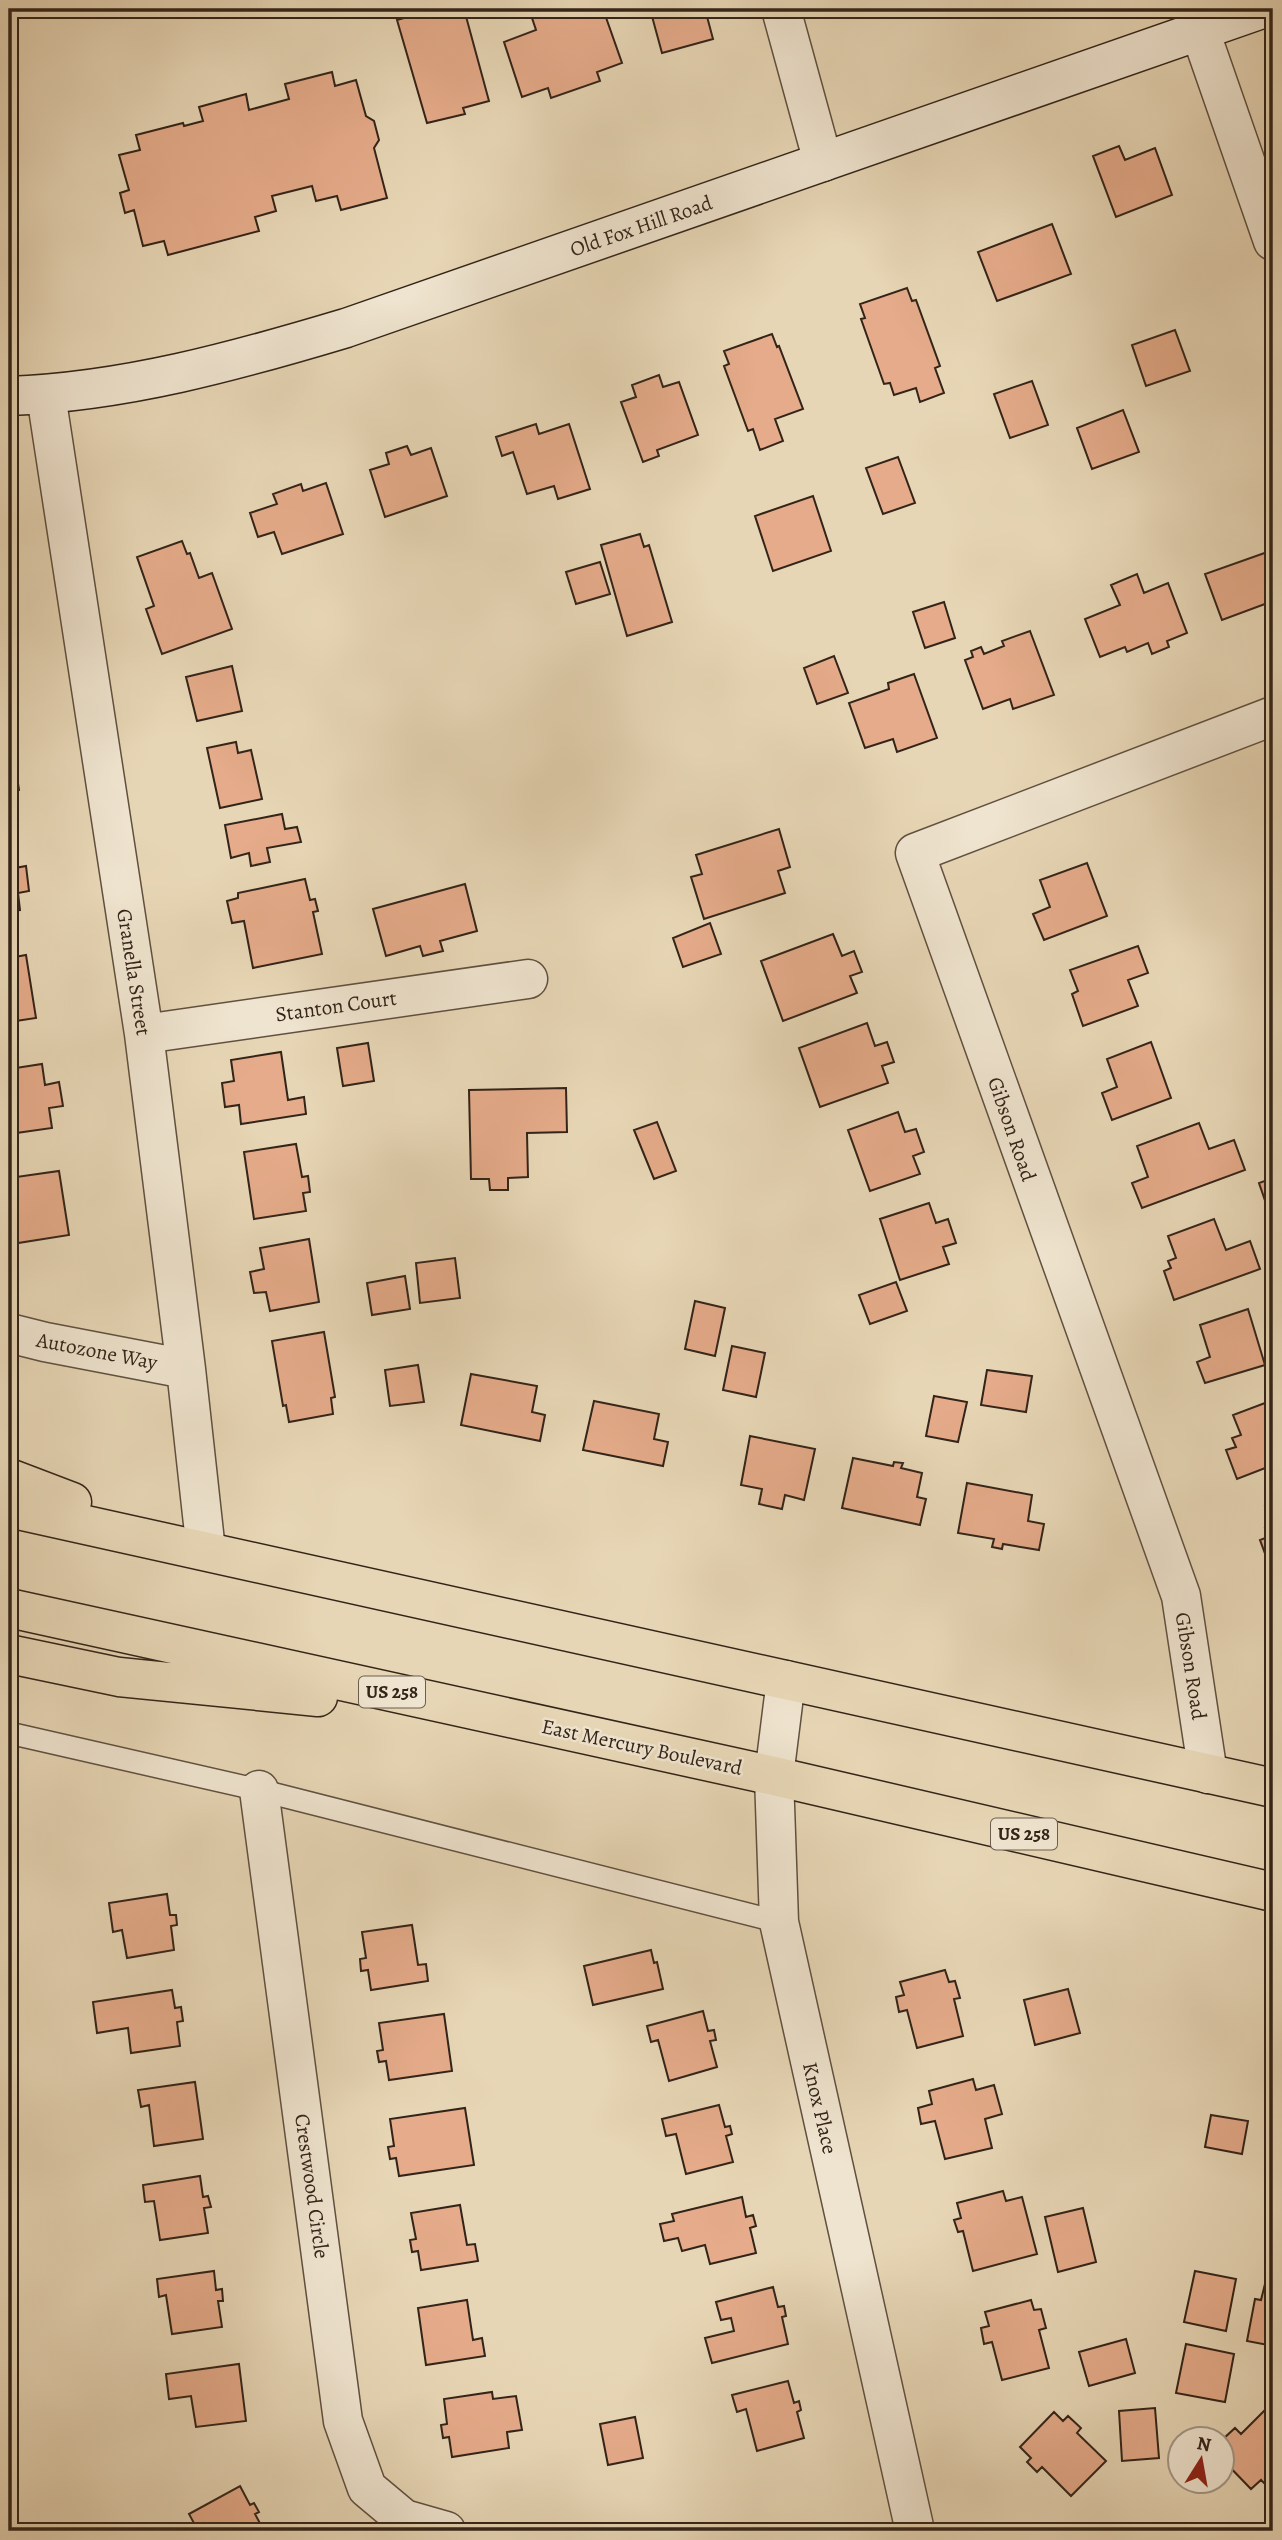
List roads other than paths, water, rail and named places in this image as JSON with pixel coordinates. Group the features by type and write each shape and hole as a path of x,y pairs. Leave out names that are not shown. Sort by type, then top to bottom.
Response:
{"main road":[{"path":"9,1478 206,1551"},
{"path":"9,1507 1273,1788"},
{"name":"East Mercury Boulevard","path":"9,1608 774,1776 1273,1892"},
{"path":"9,1654 119,1677 492,1714"}],"street":[{"path":"782,9 823,162"},
{"name":"Old Fox Hill Road","path":"27,395 154,378 250,357 334,332 1262,9"},
{"path":"1200,31 1273,241"},
{"name":"Granella Street","path":"27,395 144,1034 206,1551"},
{"name":"Gibson Road","path":"1208,1774 1181,1596 915,853 1273,716"},
{"name":"Stanton Court","path":"144,1034 528,979"},
{"name":"Autozone Way","path":"9,1333 186,1369"},
{"name":"Knox Place","path":"786,1681 774,1776 779,1922 915,2531"},
{"name":"Crestwood Circle","path":"259,1790 343,2421 367,2488 404,2519 446,2531"}],"lane":[{"path":"9,1733 259,1790 779,1922"}]}
